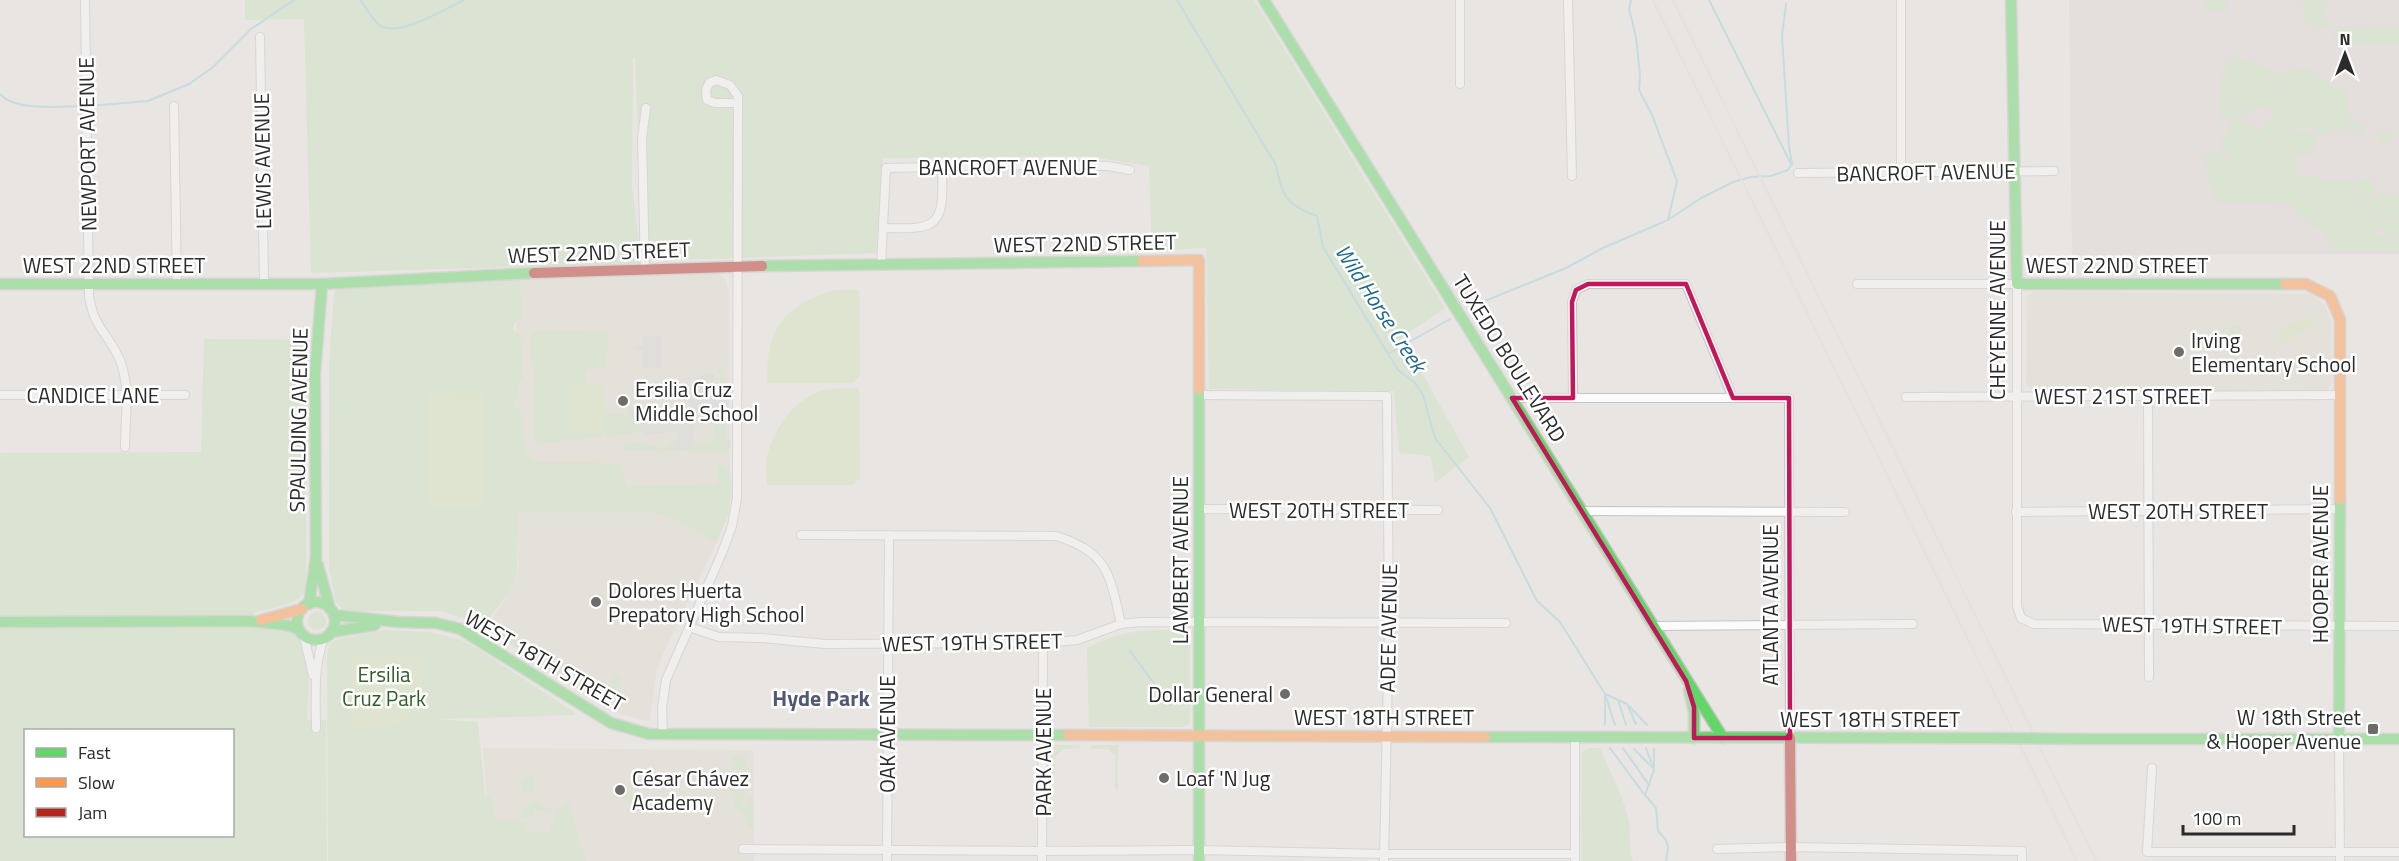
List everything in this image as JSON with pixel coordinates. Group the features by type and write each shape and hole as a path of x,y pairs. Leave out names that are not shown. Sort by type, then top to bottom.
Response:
{"street":[{"name":"NEWPORT AVENUE","path":"85,0 89,284 94,320 120,360 125,394 125,447"},
{"name":"TUXEDO BOULEVARD","path":"1264,0 1723,738"},
{"path":"1460,0 1460,84"},
{"path":"1568,0 1572,176"},
{"path":"1900,172 1901,0"},
{"name":"CHEYENNE AVENUE","path":"2011,0 2017,284 2017,606 2021,618"},
{"name":"LEWIS AVENUE","path":"260,37 264,284"},
{"path":"663,735 662,708 666,680 722,553 732,526 737,498 737,267 738,103 738,96 730,85 721,81 709,83 706,90 707,100 715,103 738,103"},
{"path":"174,106 177,285"},
{"path":"645,270 642,138 646,108"},
{"name":"BANCROFT AVENUE","path":"883,228 886,168 1108,166 1130,170"},
{"path":"881,265 883,228 923,228 932,224 936,219 940,204 942,167"},
{"name":"BANCROFT AVENUE","path":"1798,173 2054,171"},
{"name":"WEST 22ND STREET","path":"0,284 322,284 737,267 1199,260"},
{"name":"LAMBERT AVENUE","path":"1199,260 1199,855"},
{"name":"SPAULDING AVENUE","path":"305,607 315,556 315,374 322,284"},
{"path":"1512,398 1573,398 1733,398 1686,284 1588,284 1576,290 1572,302 1573,398"},
{"name":"WEST 22ND STREET","path":"1857,284 2306,284"},
{"name":"HOOPER AVENUE","path":"2306,284 2330,296 2340,319 2340,856"},
{"name":"CANDICE LANE","path":"0,395 186,395"},
{"name":"ADEE AVENUE","path":"1199,395 1387,396 1389,623 1384,857"},
{"name":"WEST 21ST STREET","path":"1906,397 2340,395"},
{"path":"2148,396 2149,677"},
{"name":"ATLANTA AVENUE","path":"1733,398 1789,398 1791,847"},
{"name":"WEST 20TH STREET","path":"1200,509 1438,510"},
{"name":"WEST 20TH STREET","path":"2016,512 2340,509"},
{"path":"1582,511 1845,512"},
{"path":"801,535 1056,536 1077,542 1094,554 1110,576 1121,624"},
{"name":"OAK AVENUE","path":"887,861 889,535"},
{"name":"SPAULDING AVENUE","path":"315,556 332,612"},
{"path":"250,621 320,603 332,612 335,622 320,650 315,692 316,728"},
{"path":"305,607 297,619 315,692"},
{"name":"WEST 18TH STREET","path":"332,612 399,622 436,623 460,629 611,723 635,732 663,735 2399,739"},
{"name":"WEST 19TH STREET","path":"2021,618 2034,624 2399,626"},
{"path":"0,622 250,621 286,625 314,640 328,635"},
{"name":"WEST 18TH STREET","path":"328,635 365,626 399,622"},
{"name":"WEST 19TH STREET","path":"689,627 718,637 761,638 825,644 887,644 1043,643 1077,640 1121,624 1506,623"},
{"path":"1652,626 1913,624"},
{"name":"PARK AVENUE","path":"1042,861 1043,643"},
{"path":"1686,681 1695,713 1694,738"},
{"path":"743,849 1575,858 1575,737"},
{"path":"2152,768 2147,852 2340,856 2399,852"},
{"path":"1791,847 1791,861"},
{"path":"1717,849 1791,847 2022,851 2022,861"}],"highlighted area":[{"path":"1588,284 1686,284 1733,398 1789,398 1790,738 1694,738 1694,707 1686,681 1512,398 1573,398 1572,302 1576,290"}],"shaded area":[{"path":"2069,0 2399,0 2399,254 2072,255"},
{"name":"Ersilia Cruz Middle School","path":"718,273 725,279 729,293 730,512 719,536 658,508 517,510 516,280"},
{"name":"Irving Elementary School","path":"2033,292 2312,294 2325,305 2331,321 2332,384 2326,391 2034,391 2026,384 2027,296"},
{"path":"643,336 662,336 662,368 642,368 642,351 633,350 633,347 643,346"},
{"path":"713,373 715,376 709,387 710,392 729,393 729,408 698,408 690,451 676,450 678,431 645,435 628,414 628,407 662,410 663,407 671,407 674,411 690,411 687,393 694,393 695,389 700,389 700,380 695,380 695,377"},
{"name":"Dolores Huerta Prepatory High School","path":"518,513 659,513 718,540 662,656 656,675 650,719 647,721 607,708 486,628 513,587 518,571"},
{"name":"César Chávez Academy","path":"483,748 753,750 754,861 529,861 489,830"}],"green space":[{"path":"245,0 1254,0 1445,308 1402,337 1469,457 1435,483 1431,456 1399,453 1394,391 1209,389 1206,248 1152,251 1149,166 1087,156 883,158 877,253 644,261 635,58 633,58 632,187 642,263 311,273 304,19 245,20"},
{"path":"2205,0 2223,0 2229,5 2227,10 2208,12 2205,10"},
{"path":"2296,0 2327,0 2329,2 2322,19 2330,23 2325,29 2303,21 2305,12 2303,1"},
{"path":"2399,26 2399,44 2349,45 2332,38 2338,27"},
{"path":"2235,57 2277,71 2270,74 2269,80 2282,86 2283,89 2237,102 2234,107 2243,114 2242,117 2220,119 2219,94 2222,76 2229,62"},
{"path":"2305,67 2336,88 2347,91 2351,121 2364,125 2366,139 2355,129 2331,130 2327,135 2318,135 2312,128 2296,128 2291,134 2291,153 2296,157 2297,176 2320,175 2321,181 2353,182 2354,194 2366,199 2386,192 2389,198 2399,193 2399,221 2387,215 2381,216 2377,223 2379,230 2375,235 2379,237 2385,234 2399,247 2399,251 2335,251 2324,233 2300,217 2294,208 2285,202 2216,203 2202,155 2220,153 2222,149 2225,154 2222,154 2222,159 2230,159 2230,153 2227,153 2221,146 2221,135 2229,134 2226,120 2242,119 2257,131 2273,119 2272,113 2266,107 2254,108 2248,115 2235,105 2252,98 2282,92 2285,86 2272,81 2271,75"},
{"path":"2304,130 2313,134 2317,143 2313,152 2304,156 2295,152 2291,143 2295,134"},
{"path":"2377,134 2391,134 2393,139 2383,146"},
{"path":"2372,178 2375,193 2371,196 2358,196 2355,193 2355,181"},
{"path":"2382,217 2399,223 2399,244 2380,226 2379,222"},
{"path":"520,279 522,313 521,318 514,323 513,329 521,337 523,379 520,381 515,406 521,412 524,420 527,453 533,459 542,462 622,463 627,486 717,485 717,468 720,463 729,469 732,487 727,515 717,541 707,541 705,534 659,513 518,513 517,572 513,587 484,625 441,611 342,609 336,602 329,568 329,362 334,294 337,286"},
{"path":"835,290 859,290 860,376 853,383 767,383 770,348 781,322 802,303"},
{"path":"2308,315 2314,327 2283,342 2277,330"},
{"path":"2229,326 2241,326 2241,342 2229,342"},
{"path":"539,330 607,331 609,333 606,368 586,370 585,385 568,385 568,432 601,432 601,437 535,444 534,367 531,367 530,339 534,332"},
{"path":"204,339 309,340 306,359 306,589 302,595 290,603 254,612 254,628 274,627 295,631 305,651 309,685 307,720 326,720 327,861 0,861 0,453 201,452"},
{"path":"2230,347 2240,347 2241,377 2231,377 2231,373 2227,373"},
{"path":"724,362 725,393 715,393 720,382 718,372"},
{"path":"568,385 605,385 605,432 568,432"},
{"path":"859,388 860,478 853,485 767,485 766,464 770,447 779,427 792,410 808,397 822,390"},
{"path":"427,393 484,394 483,507 426,507"},
{"path":"707,408 725,408 726,439 731,440 730,448 726,451 690,451 691,441 705,443 715,434"},
{"path":"605,414 630,414 643,432 605,436"},
{"path":"677,440 676,450 623,450 623,445 637,442 663,449"},
{"path":"317,612 323,615 326,621 323,627 317,630 311,627 308,621 311,615"},
{"name":"Ersilia Cruz Park","path":"385,630 429,632 459,639 575,713 576,715 437,719 478,722 485,796 491,797 497,820 521,821 530,831 549,834 556,809 566,802 569,803 587,861 328,861 327,655 330,645 337,639"},
{"path":"1186,630 1190,634 1190,723 1184,727 1089,727 1087,648 1112,637 1135,632"},
{"path":"511,636 570,675 567,681 504,638"},
{"path":"355,656 425,656 422,691 413,711 406,719 383,729 351,730 351,661"},
{"path":"616,675 622,679 616,689 610,690 600,684 602,680 609,685"},
{"path":"586,689 608,699 607,707 589,695"},
{"path":"1054,745 1079,745 1080,748 1063,749 1055,757 1054,779 1051,779 1051,748"},
{"path":"1091,745 1118,745 1118,788 1115,789 1115,756 1108,749 1092,749"},
{"path":"1589,748 1600,748 1622,798 1628,820 1633,861 1581,861 1582,752"},
{"path":"747,755 747,769 732,769 732,756"},
{"path":"712,771 732,771 732,775 726,775 726,790 723,791"},
{"path":"535,775 534,793 521,793 521,778"},
{"path":"738,778 743,779 745,791 741,804 746,803 749,796 753,798 754,829 750,829 740,811 732,810 735,804 729,791"},
{"path":"624,785 628,786 638,805 636,807 619,796"},
{"path":"534,801 552,810 534,810 533,817 521,818 521,812"}],"waterway":[{"path":"89,106 148,101 189,84 212,68 251,29 294,0"},
{"path":"360,0 378,24 389,28 411,25 464,0"},
{"name":"Wild Horse Creek","path":"1177,0 1276,165 1283,192 1298,208 1317,216 1323,247 1398,370 1415,383 1423,395 1435,438 1490,508 1537,601 1560,622 1605,694 1627,704 1636,724"},
{"path":"1631,0 1629,9 1636,37 1640,75 1639,90 1652,115 1677,181 1668,220"},
{"path":"1709,0 1791,164"},
{"path":"1475,305 1566,268 1603,248 1668,220 1701,198 1733,182 1751,177 1771,176 1788,170 1792,164 1782,36 1786,4"},
{"path":"0,94 7,100 27,106 84,106"},
{"path":"1388,354 1450,319"},
{"path":"1130,651 1170,705"},
{"name":"Wild Horse Creek","path":"1605,694 1615,725"},
{"name":"Wild Horse Creek","path":"1605,696 1605,724"},
{"name":"Wild Horse Creek","path":"1618,700 1626,725"},
{"name":"Wild Horse Creek","path":"1629,706 1647,725"},
{"name":"Wild Horse Creek","path":"1610,748 1644,794"},
{"name":"Wild Horse Creek","path":"1623,748 1649,785"},
{"name":"Wild Horse Creek","path":"1646,748 1654,770 1645,795 1656,808 1658,831 1666,840 1668,847 1666,861"},
{"name":"Wild Horse Creek","path":"1634,749 1653,768"},
{"name":"Wild Horse Creek","path":"1654,749 1654,767"}],"railway":[{"path":"1653,0 2077,861"},
{"path":"1673,0 2096,861"}],"traffic: fast":[{"path":"1264,0 1723,738"},
{"path":"2011,0 2017,284 2285,284"},
{"path":"762,266 1142,261"},
{"path":"0,284 322,284 534,273"},
{"path":"309,604 316,557 315,373 322,284"},
{"path":"1199,389 1199,861"},
{"path":"2339,739 2340,499"},
{"path":"318,565 330,609"},
{"path":"316,602 329,608 335,621 329,634 316,640 303,634 297,621 303,608 316,602"},
{"path":"334,615 399,622 436,623 460,629 611,723 649,734 1068,735"},
{"path":"0,622 250,621 286,625 298,629"},
{"path":"331,632 375,625"},
{"path":"1689,690 1694,713 1694,738"},
{"path":"1485,737 1986,738"},
{"path":"1986,738 2088,739"},
{"path":"2088,739 2399,739"}],"traffic: slow":[{"path":"1142,261 1199,260 1199,389"},
{"path":"2285,284 2306,284 2330,296 2340,319 2340,499"},
{"path":"261,620 302,609"},
{"path":"1068,735 1485,737"}],"traffic: jam":[{"path":"534,273 762,266"},
{"path":"1790,738 1791,861"}],"place":[{"name":"Irving Elementary School","path":"2179,352"},
{"name":"Ersilia Cruz Middle School","path":"623,401"},
{"name":"Dolores Huerta Prepatory High School","path":"596,602"},
{"name":"Dollar General","path":"1285,694"},
{"name":"W 18th Street & Hooper Avenue","path":"2373,729"},
{"name":"Loaf 'N Jug","path":"1164,778"},
{"name":"César Chávez Academy","path":"620,790"}],"district":[{"name":"Hyde Park","path":"821,698"}]}
